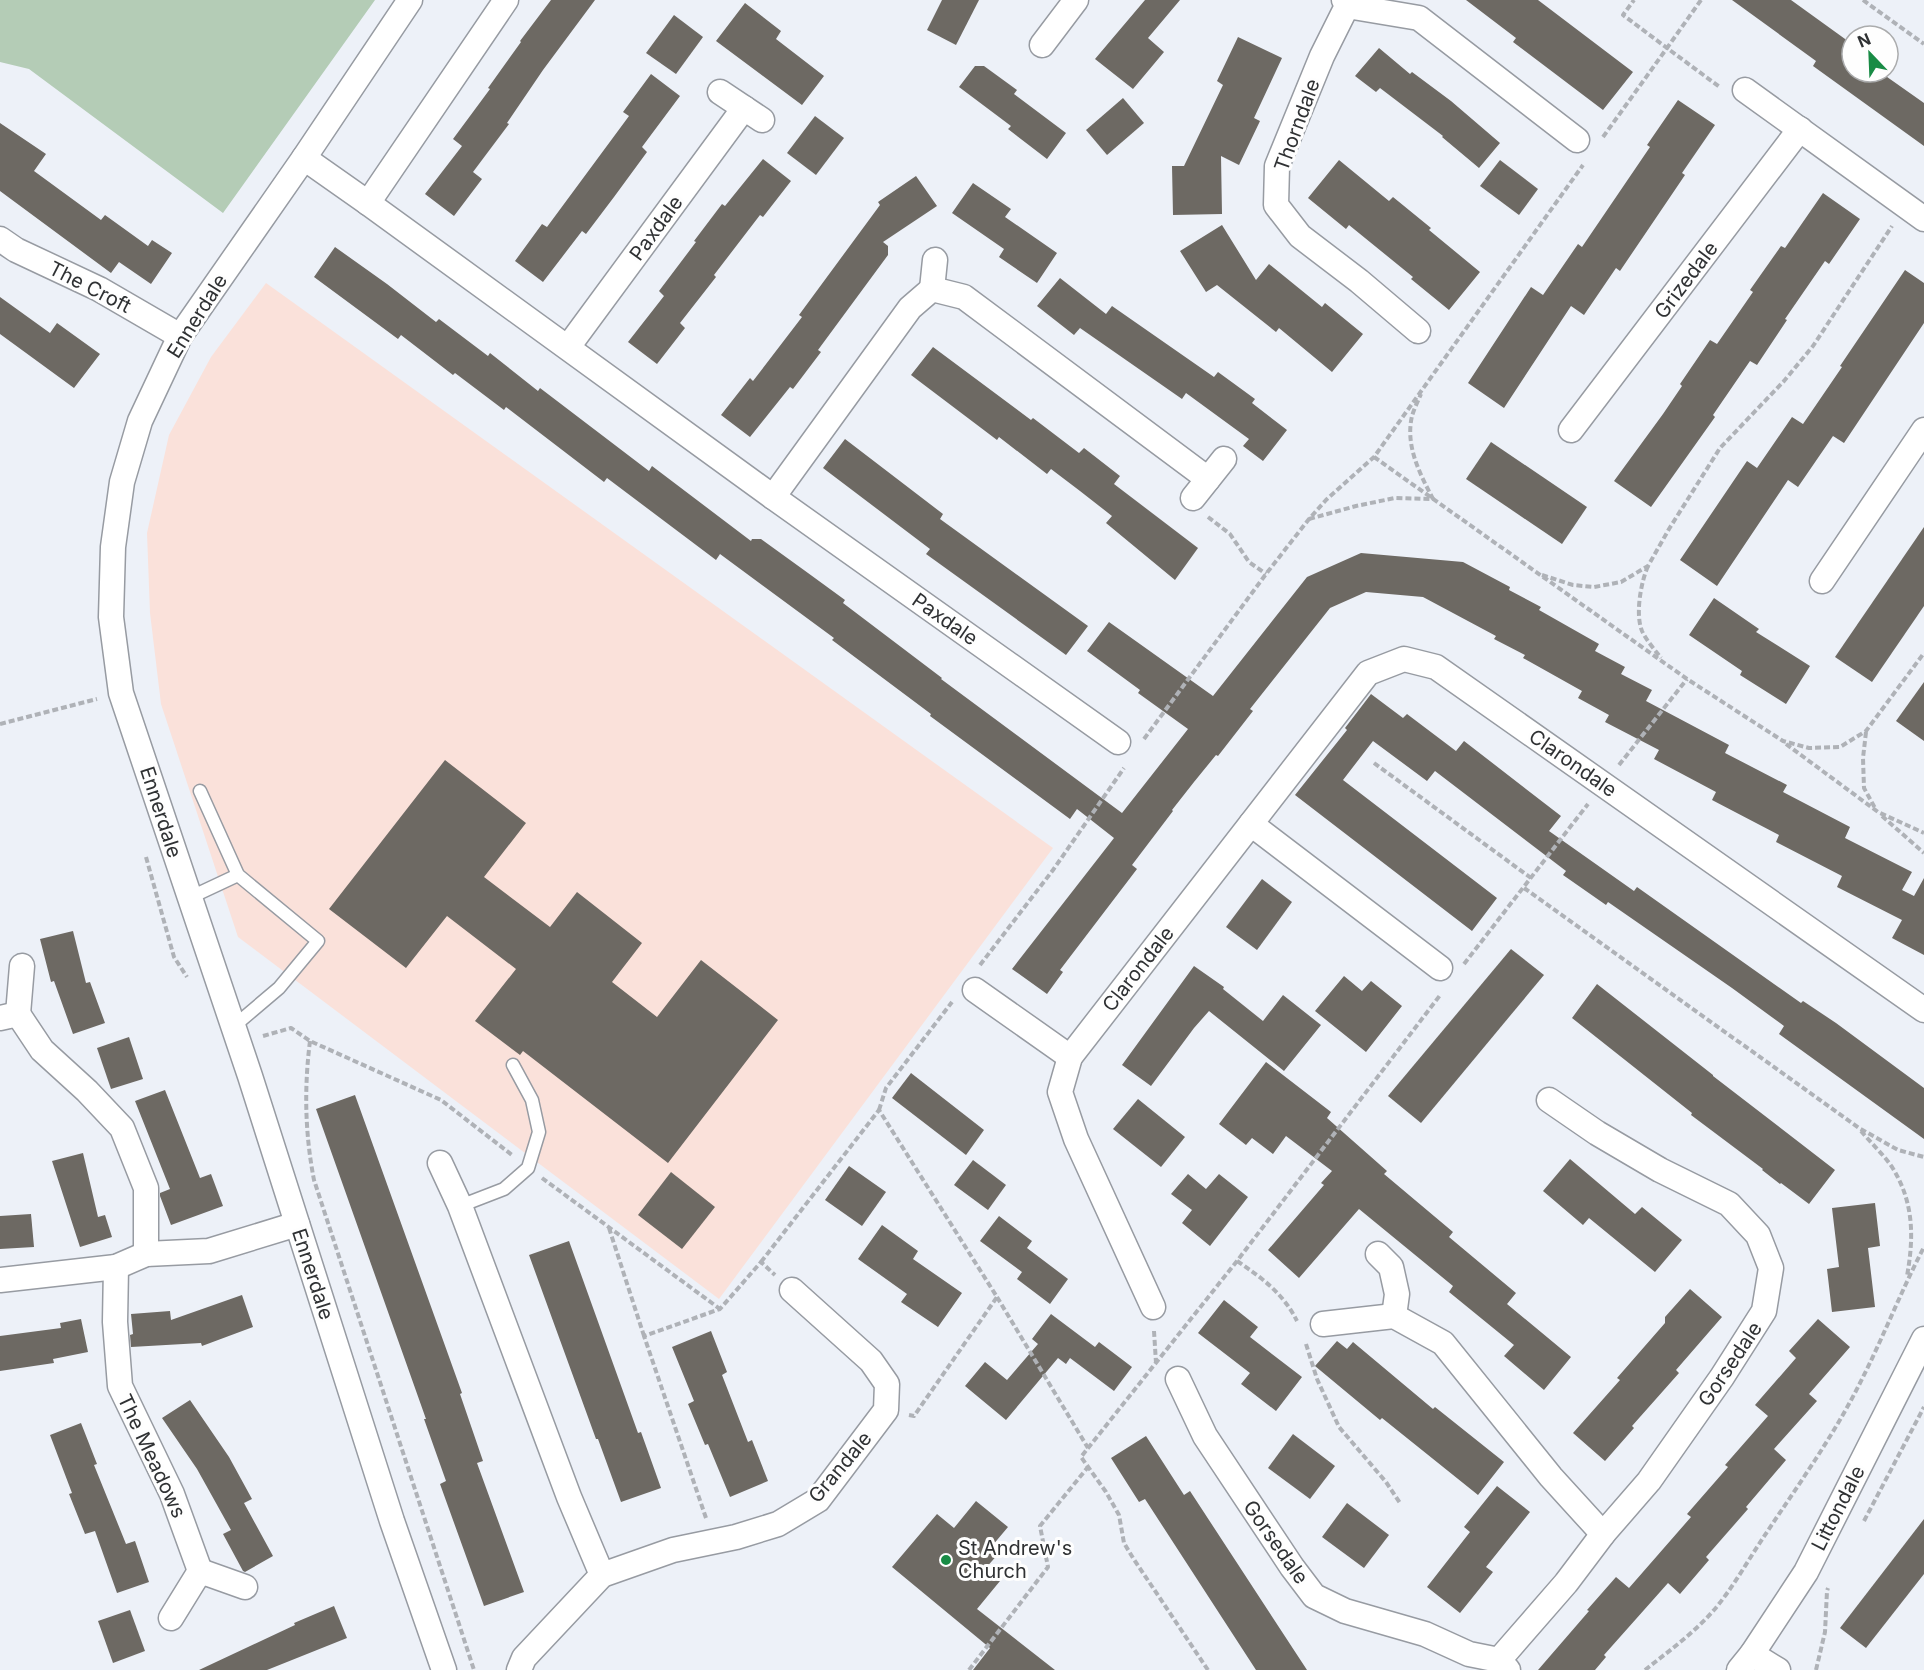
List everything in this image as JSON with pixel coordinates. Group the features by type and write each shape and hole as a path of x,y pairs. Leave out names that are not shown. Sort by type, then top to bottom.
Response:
{"street":[{"name":"Ennerdale","path":"410,0 180,336 140,421 122,482 112,547 111,617 121,693 233,1027 392,1521 444,1670"},
{"path":"368,203 506,0"},
{"path":"1042,45 1076,0"},
{"name":"Thorndale","path":"1418,332 1359,281 1300,236 1276,205 1277,166 1346,3 1419,18 1588,148"},
{"path":"1745,90 1915,212"},
{"name":"Paxdale","path":"568,347 753,114 720,92"},
{"name":"Grizedale","path":"1571,430 1800,129"},
{"name":"Paxdale","path":"304,158 1128,750"},
{"name":"The Croft","path":"0,239 16,250 99,289 180,336"},
{"path":"773,496 910,308 932,289 935,260"},
{"path":"932,289 963,297 1200,488 1224,459"},
{"path":"1822,581 1924,430"},
{"name":"Clarondale","path":"1153,1307 1076,1139 1060,1092 1070,1057 1368,673 1404,660 1436,667 1924,1010"},
{"path":"1251,824 1449,975"},
{"path":"22,966 9,1016 122,1128 146,1188 146,1254"},
{"path":"969,986 1070,1057"},
{"name":"Gorsedale","path":"1178,1380 1205,1436 1314,1596 1345,1611 1425,1634 1469,1654 1503,1665 1603,1534 1649,1481 1722,1377 1764,1311 1771,1268 1758,1234 1729,1204 1660,1170 1549,1100"},
{"path":"440,1163 460,1206 569,1497 602,1575"},
{"path":"0,1280 116,1267 146,1254 209,1251 297,1224"},
{"path":"1378,1254 1391,1267 1397,1294 1394,1316"},
{"name":"The Meadows","path":"116,1267 115,1322 120,1386 172,1494 201,1571"},
{"path":"792,1290 871,1361 887,1384 886,1410"},
{"path":"1312,1327 1394,1316 1443,1343 1551,1477 1603,1534"},
{"name":"Littondale","path":"1746,1662 1806,1572 1924,1338"},
{"name":"Grandale","path":"519,1670 524,1658 602,1575 673,1550 736,1537 778,1524 818,1500 886,1410"},
{"path":"171,1618 201,1571 245,1587"},
{"path":"1746,1662 1778,1670"}],"lane":[{"path":"201,791 238,875 318,941 279,988 233,1027"},
{"path":"189,898 238,875"},
{"path":"460,1206 504,1189 528,1167 538,1132 532,1100 513,1065"}],"path":[{"path":"1634,0 1623,15 1726,92 1745,90"},
{"path":"644,1336 720,1309 761,1262 879,1110 886,1088 969,986 1053,870 1128,750 1309,519 1326,500 1374,457 1588,148 1667,48 1701,0"},
{"path":"1863,0 1924,44"},
{"path":"1663,662 1641,630 1639,606 1642,579 1648,566 1720,447 1784,381 1915,212"},
{"path":"1423,389 1412,417 1410,439 1419,474 1433,499"},
{"path":"1374,457 1687,679 1783,741 1878,812 1924,853"},
{"path":"1200,488 1200,511 1230,534 1249,562 1266,574"},
{"path":"1309,519 1395,498 1433,499"},
{"path":"1539,573 1573,585 1594,587 1621,582 1648,566"},
{"path":"1783,741 1809,748 1840,747 1866,731 1924,652"},
{"path":"1208,1670 1124,1543 1119,1515 1107,1492 1081,1457 1237,1261 1449,975 1524,888 1687,679"},
{"path":"0,724 121,693"},
{"path":"1866,731 1863,758 1864,788 1878,812 1924,833"},
{"path":"1374,763 1531,878"},
{"path":"1524,888 1859,1128 1898,1150 1924,1157"},
{"path":"310,1041 306,1096 308,1148 314,1180 474,1670"},
{"path":"879,1110 997,1297 1088,1448"},
{"path":"1859,1128 1892,1167 1910,1207 1912,1248 1906,1282"},
{"path":"528,1167 720,1309"},
{"path":"609,1227 714,1542"},
{"path":"1645,1670 1699,1626 1716,1608 1860,1385 1924,1246"},
{"path":"1237,1261 1277,1291 1292,1311 1312,1327"},
{"path":"761,1262 792,1290"},
{"path":"886,1410 914,1416 997,1297"},
{"path":"1153,1307 1155,1362 1178,1380"},
{"path":"1305,1340 1317,1379 1339,1427 1386,1482 1400,1503"},
{"path":"1860,1528 1924,1407"},
{"path":"969,1670 1048,1567 1040,1527 1088,1467"},
{"path":"1816,1670 1824,1632 1827,1592 1831,1582"}],"shaded area":[{"path":"266,283 1053,848 719,1299 238,937 161,704 150,613 147,533 169,435 211,357"}],"green space":[{"path":"0,0 375,0 223,213 29,69 0,62"}],"building":[{"path":"551,0 595,0 543,70 507,123 509,124 473,172 482,179 454,216 425,194 462,146 453,139"},
{"path":"942,0 979,0 956,45 927,30"},
{"path":"1145,0 1180,0 1148,38 1164,52 1133,89 1095,59"},
{"path":"1466,0 1538,0 1633,72 1603,110 1513,42 1516,38"},
{"path":"1732,0 1791,0 1840,35 1840,84 1897,84 1924,103 1924,146 1813,66 1816,61"},
{"path":"745,3 781,31 776,39 824,76 802,105 716,41"},
{"path":"674,15 703,37 676,74 646,53"},
{"path":"1238,37 1282,58 1254,118 1260,121 1239,165 1221,156 1222,214 1173,215 1172,166 1184,166 1223,85 1217,81"},
{"path":"1379,48 1410,74 1412,72 1451,101 1500,143 1479,168 1443,136 1380,88 1376,92 1355,76"},
{"path":"975,66 984,66 1017,90 1014,94 1066,133 1047,159 1008,129 1011,126 959,87"},
{"path":"651,74 680,96 642,147 647,152 614,197 586,234 582,231 543,282 515,261 542,224 547,227 629,116 623,112"},
{"path":"1123,98 1144,123 1107,155 1086,130"},
{"path":"1678,100 1715,125 1682,173 1685,175 1620,271 1616,268 1584,315 1571,306 1504,408 1468,383 1531,287 1543,295 1578,244 1582,247 1650,147 1647,145"},
{"path":"815,116 844,138 816,175 787,153"},
{"path":"0,123 46,154 34,171 101,220 105,215 148,246 152,240 172,253 151,284 119,262 111,273 0,191"},
{"path":"763,159 791,181 763,217 760,215 714,275 716,277 680,323 685,328 657,364 628,342 664,296 659,291 696,242 694,241 722,204 725,206"},
{"path":"1339,160 1389,201 1393,197 1480,272 1449,310 1411,279 1413,277 1349,225 1346,229 1308,198"},
{"path":"1500,160 1538,189 1519,215 1480,186"},
{"path":"916,176 937,206 883,242 888,246 888,255 818,350 821,352 793,389 790,387 750,437 721,415 750,378 753,381 802,317 799,315 880,205 878,202"},
{"path":"973,183 1011,209 1005,217 1057,253 1037,283 999,257 1004,249 952,213"},
{"path":"1823,193 1860,219 1829,264 1825,261 1757,365 1750,361 1713,415 1715,417 1651,507 1614,481 1663,414 1710,340 1717,344 1753,292 1750,290 1781,246 1785,248"},
{"path":"1222,225 1256,280 1269,264 1322,307 1325,303 1363,334 1332,372 1279,328 1276,332 1217,285 1206,292 1180,251"},
{"path":"335,247 436,322 439,319 488,356 490,353 538,391 540,388 649,471 652,466 751,541 761,539 845,600 843,603 941,679 1122,813 1188,729 1138,693 1140,690 1087,651 1109,622 1213,696 1307,577 1361,553 1463,562 1510,587 1509,590 1541,607 1539,610 1599,644 1595,651 1625,667 1621,674 1652,690 1646,701 1729,745 1725,753 1787,785 1783,792 1850,827 1845,838 1912,872 1902,890 1914,896 1924,878 1924,955 1892,938 1902,920 1837,887 1842,876 1776,842 1779,835 1712,800 1716,792 1654,759 1659,750 1605,722 1609,715 1578,698 1582,691 1523,658 1525,655 1494,639 1496,636 1423,597 1366,592 1330,608 1250,709 1253,711 1218,756 1216,755 1172,810 1132,865 1137,869 1060,970 1063,972 1047,994 1012,969 1114,838 1077,809 1070,819 930,716 931,714 832,640 834,638 720,554 716,560 607,478 604,482 506,407 504,410 401,335 398,339 314,277"},
{"path":"1905,270 1924,283 1924,323 1844,443 1833,436 1798,487 1788,480 1717,586 1680,560 1747,461 1757,468 1792,417 1803,424"},
{"path":"1060,278 1106,314 1112,306 1214,377 1218,372 1255,399 1252,403 1287,430 1263,461 1243,446 1249,439 1186,393 1182,399 1080,328 1074,335 1037,306"},
{"path":"0,297 50,333 57,323 100,354 74,388 0,334"},
{"path":"933,347 1079,453 1084,448 1120,476 1114,484 1198,548 1175,580 1106,523 1112,516 1080,491 1051,469 1047,474 999,437 997,440 911,375"},
{"path":"845,439 943,514 940,519 1088,626 1066,655 926,554 930,549 823,468"},
{"path":"1491,442 1587,507 1562,544 1466,479"},
{"path":"1924,527 1924,606 1872,682 1835,657"},
{"path":"1714,598 1759,629 1756,632 1810,666 1786,704 1740,675 1742,671 1689,635"},
{"path":"1924,682 1924,741 1896,721"},
{"path":"1371,694 1403,718 1407,714 1456,751 1464,741 1561,816 1549,831 1634,891 1637,887 1801,1003 1803,1001 1836,1023 1924,1088 1924,1139 1779,1034 1784,1026 1608,902 1606,905 1563,875 1566,871 1435,771 1427,781 1373,741 1343,780 1497,898 1472,931 1295,795 1347,730 1345,728"},
{"path":"445,760 526,823 484,877 550,927 577,892 642,943 612,982 657,1017 701,960 778,1020 668,1163 523,1051 520,1055 475,1021 516,969 447,916 406,968 329,909"},
{"path":"1262,879 1292,902 1257,950 1226,927"},
{"path":"73,931 86,983 90,982 105,1023 73,1034 54,981 51,982 40,939"},
{"path":"1511,949 1544,975 1421,1123 1388,1096"},
{"path":"1194,966 1224,987 1223,989 1263,1021 1283,995 1321,1025 1284,1071 1209,1011 1151,1086 1122,1065"},
{"path":"1344,976 1362,991 1371,981 1402,1006 1366,1052 1315,1011"},
{"path":"1597,984 1835,1170 1809,1204 1691,1115 1692,1113 1572,1018"},
{"path":"129,1037 143,1079 111,1089 97,1048"},
{"path":"1266,1062 1331,1112 1327,1118 1387,1171 1384,1174 1453,1232 1449,1237 1516,1293 1507,1304 1571,1357 1544,1390 1504,1356 1514,1345 1449,1292 1453,1286 1359,1209 1299,1278 1268,1250 1324,1185 1321,1183 1332,1171 1286,1136 1273,1154 1252,1138 1246,1145 1219,1124"},
{"path":"911,1073 984,1130 966,1155 892,1098"},
{"path":"165,1090 200,1178 211,1174 223,1206 171,1225 160,1196 160,1193 170,1189 135,1101"},
{"path":"355,1095 462,1393 460,1394 483,1461 477,1463 524,1592 484,1606 440,1484 446,1481 424,1419 426,1419 316,1109"},
{"path":"1138,1099 1185,1137 1161,1167 1113,1129"},
{"path":"83,1153 98,1217 105,1215 112,1237 80,1247 52,1161"},
{"path":"1570,1159 1635,1214 1642,1207 1682,1240 1655,1272 1589,1218 1583,1225 1543,1191"},
{"path":"973,1160 1006,1185 988,1210 954,1185"},
{"path":"849,1166 886,1192 862,1226 825,1200"},
{"path":"671,1172 715,1207 682,1249 638,1215"},
{"path":"1188,1174 1206,1189 1219,1174 1248,1197 1210,1246 1182,1223 1192,1210 1171,1194"},
{"path":"1875,1203 1880,1246 1868,1248 1875,1307 1832,1312 1827,1269 1839,1267 1832,1208"},
{"path":"31,1214 34,1247 0,1249 0,1216"},
{"path":"999,1216 1032,1241 1027,1248 1068,1279 1050,1304 1017,1279 1022,1272 980,1241"},
{"path":"882,1225 918,1251 913,1259 962,1293 938,1327 901,1302 907,1294 858,1259"},
{"path":"569,1241 638,1433 641,1432 661,1488 621,1502 529,1255"},
{"path":"1690,1289 1722,1317 1676,1370 1679,1373 1632,1426 1634,1428 1605,1461 1573,1433 1620,1380 1617,1378 1665,1323 1665,1317"},
{"path":"242,1295 253,1327 202,1346 201,1343 131,1347 130,1335 133,1334 131,1314 170,1311 171,1320"},
{"path":"1224,1300 1258,1327 1250,1337 1302,1377 1276,1411 1241,1384 1250,1373 1198,1333"},
{"path":"1051,1314 1095,1347 1099,1342 1132,1367 1114,1391 1070,1358 1066,1364 1058,1358 1006,1420 965,1386 985,1362 1007,1380 1038,1344 1032,1339"},
{"path":"81,1319 88,1352 53,1359 54,1363 0,1371 0,1336 61,1328 60,1323"},
{"path":"1818,1319 1850,1347 1809,1394 1817,1401 1774,1449 1786,1460 1746,1507 1748,1509 1706,1557 1709,1560 1680,1594 1668,1583 1604,1655 1606,1657 1595,1670 1538,1670 1616,1577 1629,1588 1691,1517 1687,1514 1728,1467 1725,1465 1768,1416 1755,1405 1796,1358 1789,1351"},
{"path":"711,1331 727,1372 722,1375 748,1442 752,1440 768,1481 730,1497 688,1404 694,1401 672,1347"},
{"path":"1337,1341 1347,1349 1353,1342 1433,1409 1435,1407 1504,1462 1478,1495 1382,1418 1380,1420 1315,1366"},
{"path":"190,1400 229,1457 252,1499 244,1503 273,1556 245,1572 223,1534 231,1530 197,1469 162,1418"},
{"path":"81,1423 97,1464 94,1465 126,1544 135,1541 149,1582 117,1593 95,1531 85,1534 50,1435"},
{"path":"1293,1434 1335,1466 1310,1499 1268,1468"},
{"path":"1146,1436 1184,1495 1190,1491 1307,1670 1256,1670 1145,1499 1139,1502 1111,1458"},
{"path":"1497,1486 1530,1512 1486,1567 1493,1572 1460,1613 1427,1587 1470,1532 1464,1527"},
{"name":"St Andrew's Church","path":"976,1501 1008,1527 992,1546 999,1553 985,1569 1000,1581 977,1609 1055,1670 973,1670 990,1648 892,1567 937,1514 954,1528"},
{"path":"1347,1503 1389,1535 1364,1568 1322,1537"},
{"path":"1924,1519 1924,1574 1866,1648 1840,1628"},
{"path":"334,1606 347,1638 267,1670 199,1670 295,1625 294,1623"},
{"path":"130,1610 145,1651 113,1663 98,1621"}],"place":[{"name":"St Andrew's Church","path":"946,1560"}]}
